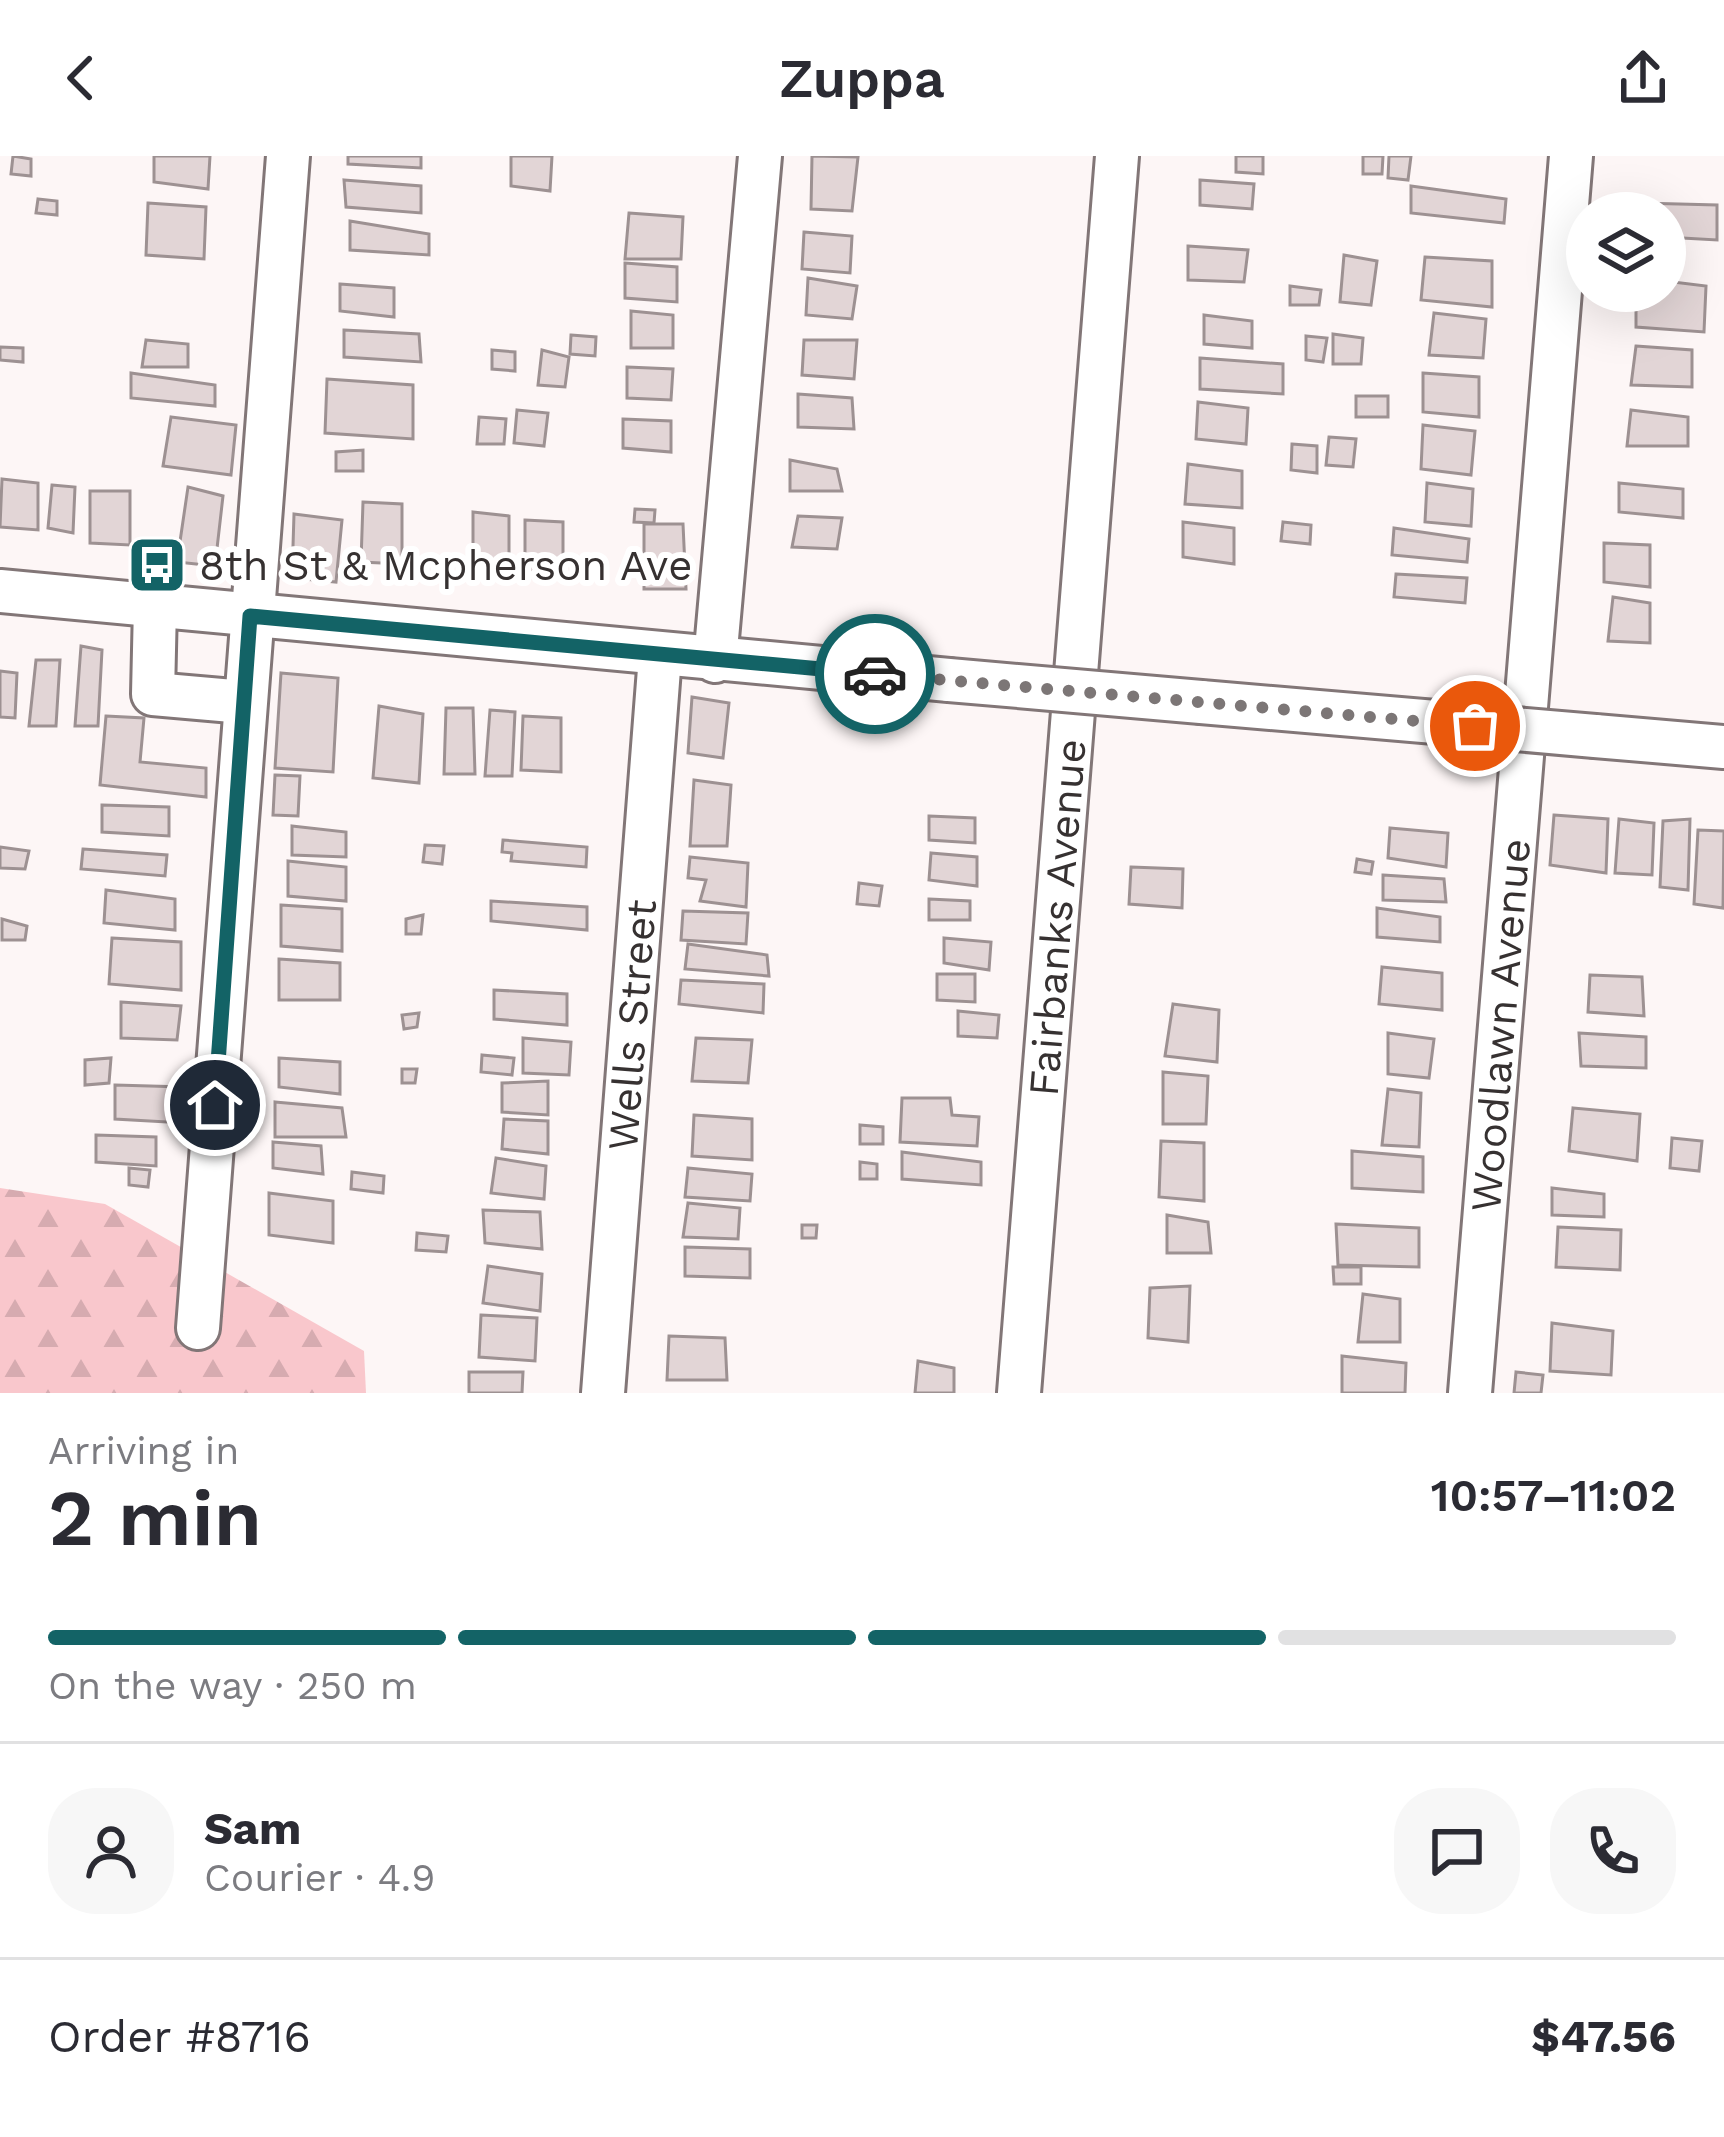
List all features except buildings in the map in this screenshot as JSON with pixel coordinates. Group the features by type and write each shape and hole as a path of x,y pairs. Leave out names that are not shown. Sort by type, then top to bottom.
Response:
{"street":[{"path":"198,1328 288,156"},
{"path":"715,661 760,156"},
{"name":"Fairbanks Avenue","path":"1019,1393 1117,156"},
{"name":"Woodlawn Avenue","path":"1471,1393 1570,156"},
{"path":"0,591 715,661 1724,747"},
{"path":"155,606 153,694 244,702"},
{"name":"Wells Street","path":"603,1393 660,656"}],"green space":[{"path":"0,1188 105,1204 364,1351 366,1393 0,1393"}],"way so far":[{"path":"875,674 1475,726"}],"place":[{"name":"8th St & Mcpherson Ave","path":"157,565"}],"route":[{"path":"215,1105 250,616 875,674"}]}
